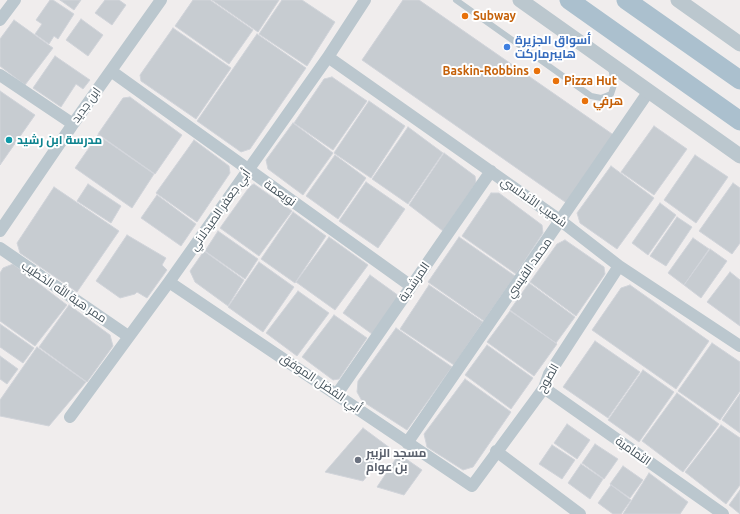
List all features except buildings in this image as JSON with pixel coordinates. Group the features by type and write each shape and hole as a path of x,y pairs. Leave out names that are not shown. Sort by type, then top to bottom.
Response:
{"main road":[{"path":"569,0 740,121"},
{"path":"626,0 740,80"}],"street":[{"path":"0,20 15,0"},
{"name":"ابن جديد","path":"0,232 73,124 161,0"},
{"name":"أبي جعفر الصيدلاني","path":"70,417 128,336 170,282 328,57 365,0"},
{"path":"520,0 740,156"},
{"path":"678,0 740,44"},
{"name":"شعيب الأندلسي","path":"328,57 561,220 619,266 740,346"},
{"name":"نويعمة","path":"112,71 411,286"},
{"path":"0,75 73,124"},
{"name":"محمد القيسي","path":"407,443 649,91"},
{"name":"المرشدية","path":"337,394 491,171"},
{"name":"ممر هبة الله الخطيب","path":"0,248 128,336"},
{"name":"الصوح","path":"472,486 496,451 544,388 549,374 619,266"},
{"name":"أبي الفضل الموفق","path":"170,282 472,486"},
{"name":"الثمامية","path":"544,388 723,514"},
{"path":"496,451 580,514"}],"lane":[{"path":"456,0 591,96 601,98 611,94 614,85 610,64"}],"place":[{"name":"Subway","path":"465,16"},
{"name":"أسواق الجزيرة هايبرماركت","path":"507,47"},
{"name":"Baskin-Robbins","path":"537,71"},
{"name":"Pizza Hut","path":"556,81"},
{"name":"هرفي","path":"585,101"},
{"name":"مدرسة ابن رشيد","path":"9,140"},
{"name":"مسجد الزبير بن عوام","path":"358,460"}]}
